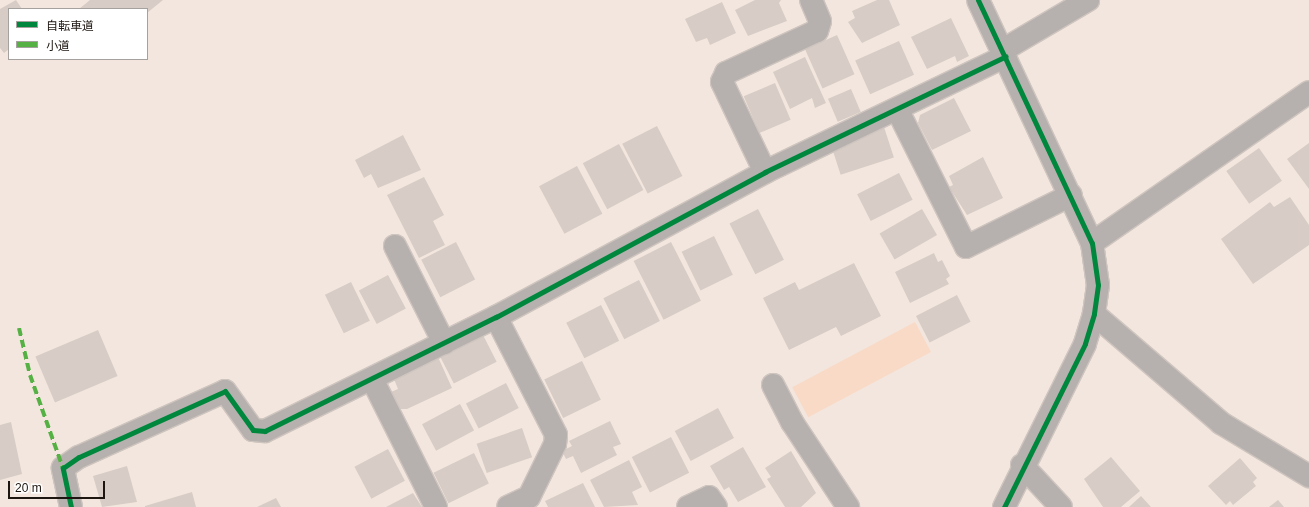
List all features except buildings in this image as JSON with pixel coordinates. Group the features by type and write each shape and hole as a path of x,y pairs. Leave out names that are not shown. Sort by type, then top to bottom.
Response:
{"street":[{"path":"765,172 722,82 726,73 817,31 820,21 811,0"},
{"path":"978,0 1092,243 1098,284 1094,314 1085,344 1022,465 1004,507"},
{"path":"71,507 63,468 79,457 225,391 253,430 264,431 496,317 765,172 897,109 1004,53 1088,0"},
{"path":"1092,243 1309,92"},
{"path":"897,109 966,247 1071,196"},
{"path":"395,246 444,343"},
{"path":"1094,314 1221,423 1309,476"},
{"path":"496,317 556,434 555,444 529,497 508,507"},
{"path":"372,379 436,507"},
{"path":"773,385 792,422 848,507"},
{"path":"1022,465 1061,507"},
{"path":"688,507 709,497 716,507"}],"shaded area":[{"path":"915,322 931,352 808,417 792,387"}],"marked path":[{"path":"19,328 30,375 63,468"}],"cycle path":[{"path":"978,0 1092,243 1098,285 1094,314 1085,344 1004,507"},
{"path":"71,507 63,468 79,457 225,391 253,430 265,431 496,317 765,172 1006,56"}]}
